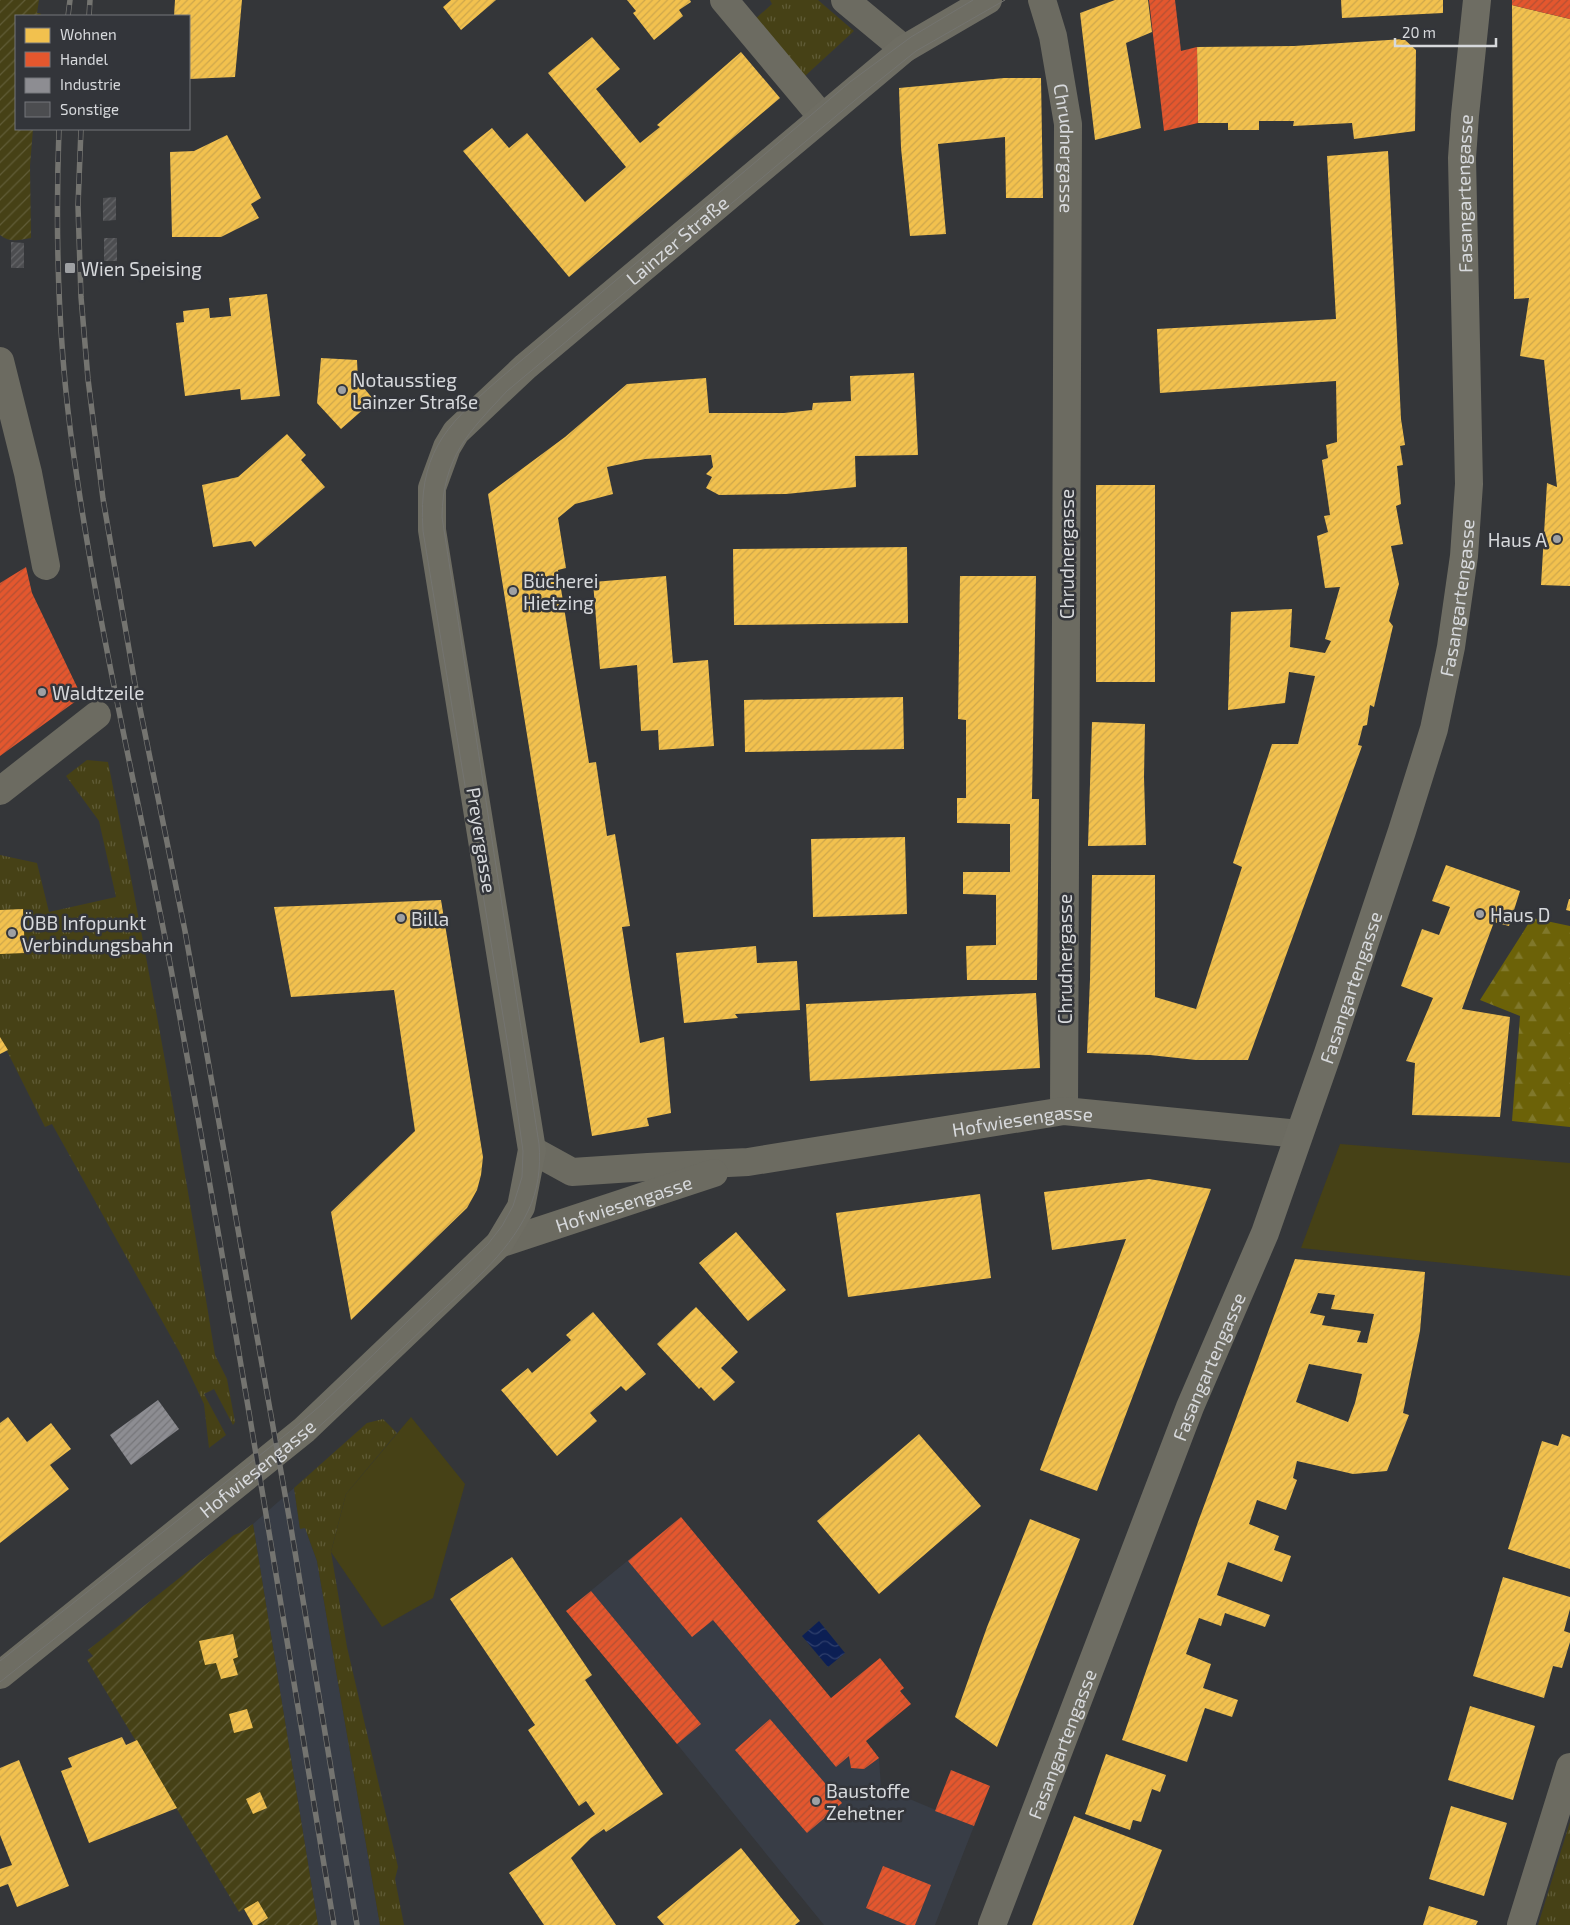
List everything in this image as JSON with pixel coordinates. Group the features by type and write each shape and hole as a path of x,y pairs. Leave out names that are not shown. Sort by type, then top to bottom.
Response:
{"main road":[{"name":"Lainzer Straße","path":"432,530 432,488 447,447 456,432 525,367 904,49 988,0"},
{"name":"Fasangartengasse","path":"992,1925 1190,1408 1265,1233 1328,1053 1402,831 1434,728 1451,647 1464,556 1468,484 1462,158 1476,0"},
{"name":"Preyergasse","path":"432,530 532,1150"},
{"name":"Hofwiesengasse","path":"0,1675 304,1430 499,1244 521,1207 532,1150"}],"street":[{"path":"724,0 822,116"},
{"path":"845,0 904,49"},
{"name":"Chrudnergasse","path":"1042,0 1053,36 1068,124 1064,1111"},
{"path":"0,361 28,473 46,566"},
{"path":"0,790 97,715"},
{"name":"Hofwiesengasse","path":"532,1150 572,1172 748,1162 1064,1111 1299,1134"},
{"name":"Hofwiesengasse","path":"499,1244 748,1162"},
{"path":"1521,1925 1570,1767"}],"shaded area":[{"path":"294,1488 300,1528 305,1528 317,1561 380,1925 318,1925 253,1524"},
{"path":"681,1517 879,1758 881,1787 974,1826 935,1925 824,1925 566,1611"}],"green space":[{"path":"0,0 39,0 37,13 41,15 15,15 15,130 33,130 30,166 31,238 11,240 0,235"},
{"path":"770,0 818,0 854,31 805,76 754,20 772,4"},
{"path":"87,760 108,762 165,1058 215,1355 227,1379 235,1422 233,1425 214,1389 204,1394 226,1435 209,1448 204,1404 180,1353 52,1124 45,1127 0,1037 0,855 37,863 49,912 116,897 99,821 66,776"},
{"path":"1532,918 1570,926 1570,1127 1512,1121 1520,1016 1480,1000"},
{"path":"1340,1144 1570,1163 1570,1276 1301,1248"},
{"path":"411,1417 465,1484 433,1598 382,1627 331,1552 346,1494"},
{"path":"383,1419 397,1433 346,1494 331,1552 347,1647 398,1867 395,1879 404,1925 380,1925 317,1561 305,1528 300,1529 294,1488 367,1423"},
{"path":"253,1524 318,1925 253,1925 244,1909 239,1912 87,1660 93,1656 88,1650 234,1535"},
{"path":"1570,1822 1570,1925 1538,1925"}],"water":[{"path":"819,1621 845,1653 828,1667 802,1636"}],"building: Wohnen":[{"path":"175,0 242,0 235,77 190,79 190,15 174,15"},
{"path":"451,0 496,0 461,30 443,7"},
{"path":"627,0 690,0 691,2 679,10 683,16 654,40 633,13 636,11"},
{"path":"1115,0 1148,0 1152,32 1126,43 1141,128 1095,140 1080,13"},
{"path":"1341,0 1443,0 1443,13 1342,18"},
{"path":"1512,5 1570,19 1570,586 1541,585 1547,483 1557,487 1544,360 1520,356 1529,298 1514,299"},
{"path":"592,37 620,69 596,89 640,143 660,127 657,125 741,52 780,98 569,277 463,151 492,128 509,148 527,133 585,202 626,167 548,73"},
{"path":"1404,39 1416,50 1415,131 1354,139 1352,123 1293,126 1294,121 1259,121 1259,130 1228,130 1228,123 1198,123 1197,47 1294,46"},
{"path":"1004,78 1041,78 1043,198 1006,198 1005,137 938,144 946,234 910,236 901,148 899,88"},
{"path":"227,135 261,198 251,204 259,218 221,237 172,237 170,152 194,151"},
{"path":"1388,151 1401,419 1405,445 1400,446 1403,465 1397,466 1401,504 1396,506 1403,544 1391,546 1399,584 1389,621 1393,626 1374,707 1370,705 1367,725 1363,726 1358,745 1362,746 1248,1060 1196,1060 1150,1055 1087,1053 1092,875 1155,875 1155,997 1196,1009 1242,867 1233,863 1272,744 1298,744 1315,676 1289,672 1285,703 1228,710 1231,612 1292,609 1290,647 1325,653 1331,641 1325,639 1340,587 1325,588 1317,536 1328,532 1324,516 1330,515 1322,460 1328,458 1326,445 1337,442 1336,381 1160,393 1157,329 1336,319 1327,156"},
{"path":"267,294 280,396 241,400 240,389 185,396 176,323 184,322 183,311 209,308 210,318 231,316 229,298"},
{"name":"Notausstieg Lainzer Straße","path":"321,358 357,360 358,381 374,400 341,429 317,403"},
{"path":"914,373 918,455 855,456 856,487 786,494 719,495 706,488 712,477 706,474 713,467 711,455 645,459 607,467 613,494 575,504 558,518 566,568 558,570 589,763 596,762 607,836 615,834 630,926 622,927 640,1043 664,1037 671,1113 647,1118 649,1126 592,1136 488,494 565,437 627,384 706,378 709,413 784,413 812,410 813,403 851,401 850,376"},
{"path":"287,434 306,455 301,460 325,487 255,547 251,541 213,547 202,485 238,477"},
{"path":"1096,485 1155,485 1155,682 1096,682"},
{"path":"907,547 908,623 734,625 733,549"},
{"path":"666,576 673,663 708,660 714,746 659,750 658,730 641,731 637,665 600,669 593,582"},
{"path":"960,576 1036,576 1032,799 1039,799 1037,980 967,980 966,946 996,945 996,895 963,894 963,872 1010,872 1010,824 957,823 957,798 966,798 966,720 958,719"},
{"path":"903,697 904,749 745,752 744,700"},
{"path":"1092,722 1145,724 1146,845 1088,846"},
{"path":"905,837 907,914 813,917 811,839"},
{"path":"1446,865 1520,891 1509,926 1494,922 1462,1009 1510,1017 1500,1117 1412,1115 1415,1063 1406,1061 1433,998 1401,986 1422,929 1439,935 1450,907 1432,901"},
{"path":"1570,899 1570,911 1566,910"},
{"path":"441,900 483,1157 481,1175 477,1190 467,1208 351,1320 331,1212 415,1131 394,990 291,997 274,907"},
{"name":"ÖBB Infopunkt Verbindungsbahn","path":"23,909 25,953 0,954 0,910"},
{"path":"756,946 757,963 797,961 800,1010 735,1014 738,1018 684,1023 676,953"},
{"path":"1036,993 1040,1068 810,1081 806,1004"},
{"path":"0,1037 8,1050 0,1054"},
{"path":"1149,1179 1211,1189 1097,1491 1040,1470 1126,1239 1052,1250 1044,1192"},
{"path":"980,1194 991,1278 848,1297 836,1213"},
{"path":"736,1232 786,1290 748,1321 699,1263"},
{"path":"1295,1259 1425,1272 1420,1331 1403,1413 1409,1415 1387,1471 1353,1474 1297,1461 1293,1478 1297,1480 1286,1510 1257,1500 1249,1524 1279,1536 1274,1550 1291,1556 1282,1582 1228,1562 1217,1595 1270,1615 1265,1627 1225,1613 1221,1626 1199,1618 1186,1654 1211,1664 1203,1688 1238,1700 1232,1717 1205,1708 1187,1762 1122,1740 1198,1522","holes":["1318,1293 1335,1295 1331,1309 1374,1314 1367,1343 1357,1342 1361,1331 1322,1325 1325,1316 1310,1313","1309,1364 1362,1374 1348,1422 1296,1402"]},
{"path":"696,1307 738,1352 721,1368 735,1382 714,1401 701,1387 699,1389 657,1344"},
{"path":"593,1312 646,1374 626,1391 621,1386 590,1413 597,1421 557,1456 501,1390 528,1368 532,1373 571,1340 566,1335"},
{"path":"8,1417 27,1442 51,1423 71,1449 50,1465 69,1489 0,1543 0,1423"},
{"path":"919,1434 981,1506 879,1594 817,1521"},
{"path":"1562,1434 1570,1437 1570,1569 1508,1549 1542,1441 1558,1446"},
{"path":"1030,1519 1080,1539 997,1747 955,1717 987,1627"},
{"path":"512,1557 592,1675 585,1680 663,1794 606,1832 604,1829 591,1838 571,1858 616,1925 544,1925 509,1873 595,1814 586,1801 579,1806 528,1730 535,1725 450,1599"},
{"path":"1503,1577 1570,1597 1570,1609 1564,1631 1570,1633 1570,1642 1562,1668 1553,1666 1544,1698 1473,1676"},
{"path":"233,1634 238,1657 233,1659 238,1675 221,1679 216,1663 205,1665 199,1641"},
{"path":"1470,1706 1535,1726 1513,1800 1448,1780"},
{"path":"247,1709 253,1728 234,1733 229,1714"},
{"path":"122,1737 126,1745 137,1740 177,1808 89,1843 61,1771 72,1767 68,1758"},
{"path":"1106,1754 1166,1775 1160,1792 1152,1789 1141,1822 1133,1820 1130,1830 1085,1814"},
{"path":"19,1760 69,1886 17,1907 8,1884 0,1887 0,1869 12,1865 0,1835 0,1768"},
{"path":"260,1792 267,1808 253,1814 246,1799"},
{"path":"1451,1806 1507,1823 1484,1896 1429,1879"},
{"path":"1074,1816 1162,1850 1133,1925 1032,1925"},
{"path":"741,1848 800,1921 795,1925 664,1925 657,1917"},
{"path":"258,1901 268,1918 257,1925 253,1925 244,1909"},
{"path":"1429,1906 1478,1921 1476,1925 1423,1925"}],"building: Handel":[{"path":"1149,0 1175,0 1181,51 1197,47 1198,123 1164,131"},
{"path":"1512,0 1570,0 1570,19 1512,5"},
{"path":"26,567 32,593 79,691 76,701 0,756 0,583"},
{"path":"681,1517 831,1698 880,1658 904,1688 900,1691 911,1704 866,1741 879,1758 864,1769 851,1768 849,1756 836,1767 713,1620 692,1637 628,1561"},
{"path":"591,1591 701,1724 677,1744 566,1611"},
{"path":"770,1719 842,1803 807,1833 735,1750"},
{"path":"951,1770 990,1786 974,1826 935,1811"},
{"path":"883,1866 931,1885 915,1925 907,1925 866,1908"}],"building: Industrie":[{"path":"158,1400 179,1429 131,1465 110,1435"}],"building: Sonstige":[{"path":"116,197 116,220 103,221 103,198"},
{"path":"104,238 117,238 117,261 104,261"},
{"path":"11,242 24,243 24,268 11,268"}],"tram line":[{"path":"0,1661 321,1405 488,1244 502,1226 513,1206 522,1177 523,1151 509,1052 423,531 425,482 430,463 438,445 462,414 497,381 850,82 911,37 973,0"},
{"path":"0,1682 313,1432 484,1271 509,1243 528,1211 534,1195 540,1161 539,1144 442,517 443,496 447,478 460,447 507,391 860,96 916,51 1005,0"}],"railway":[{"path":"68,15 70,0"},
{"path":"89,15 90,0"},
{"path":"59,130 57,211 59,293 64,375 74,457 107,650 159,905 193,1088 255,1447 334,1925"},
{"path":"81,130 78,206 81,297 88,379 103,499 135,684 185,931 291,1528 357,1925"}],"place":[{"name":"Wien Speising","path":"70,268"},
{"name":"Notausstieg Lainzer Straße","path":"342,390"},
{"name":"Haus A","path":"1557,539"},
{"name":"Bücherei Hietzing","path":"513,591"},
{"name":"Waldtzeile","path":"42,692"},
{"name":"Haus D","path":"1480,914"},
{"name":"Billa","path":"401,918"},
{"name":"ÖBB Infopunkt Verbindungsbahn","path":"12,933"},
{"name":"Baustoffe Zehetner","path":"816,1801"}]}
